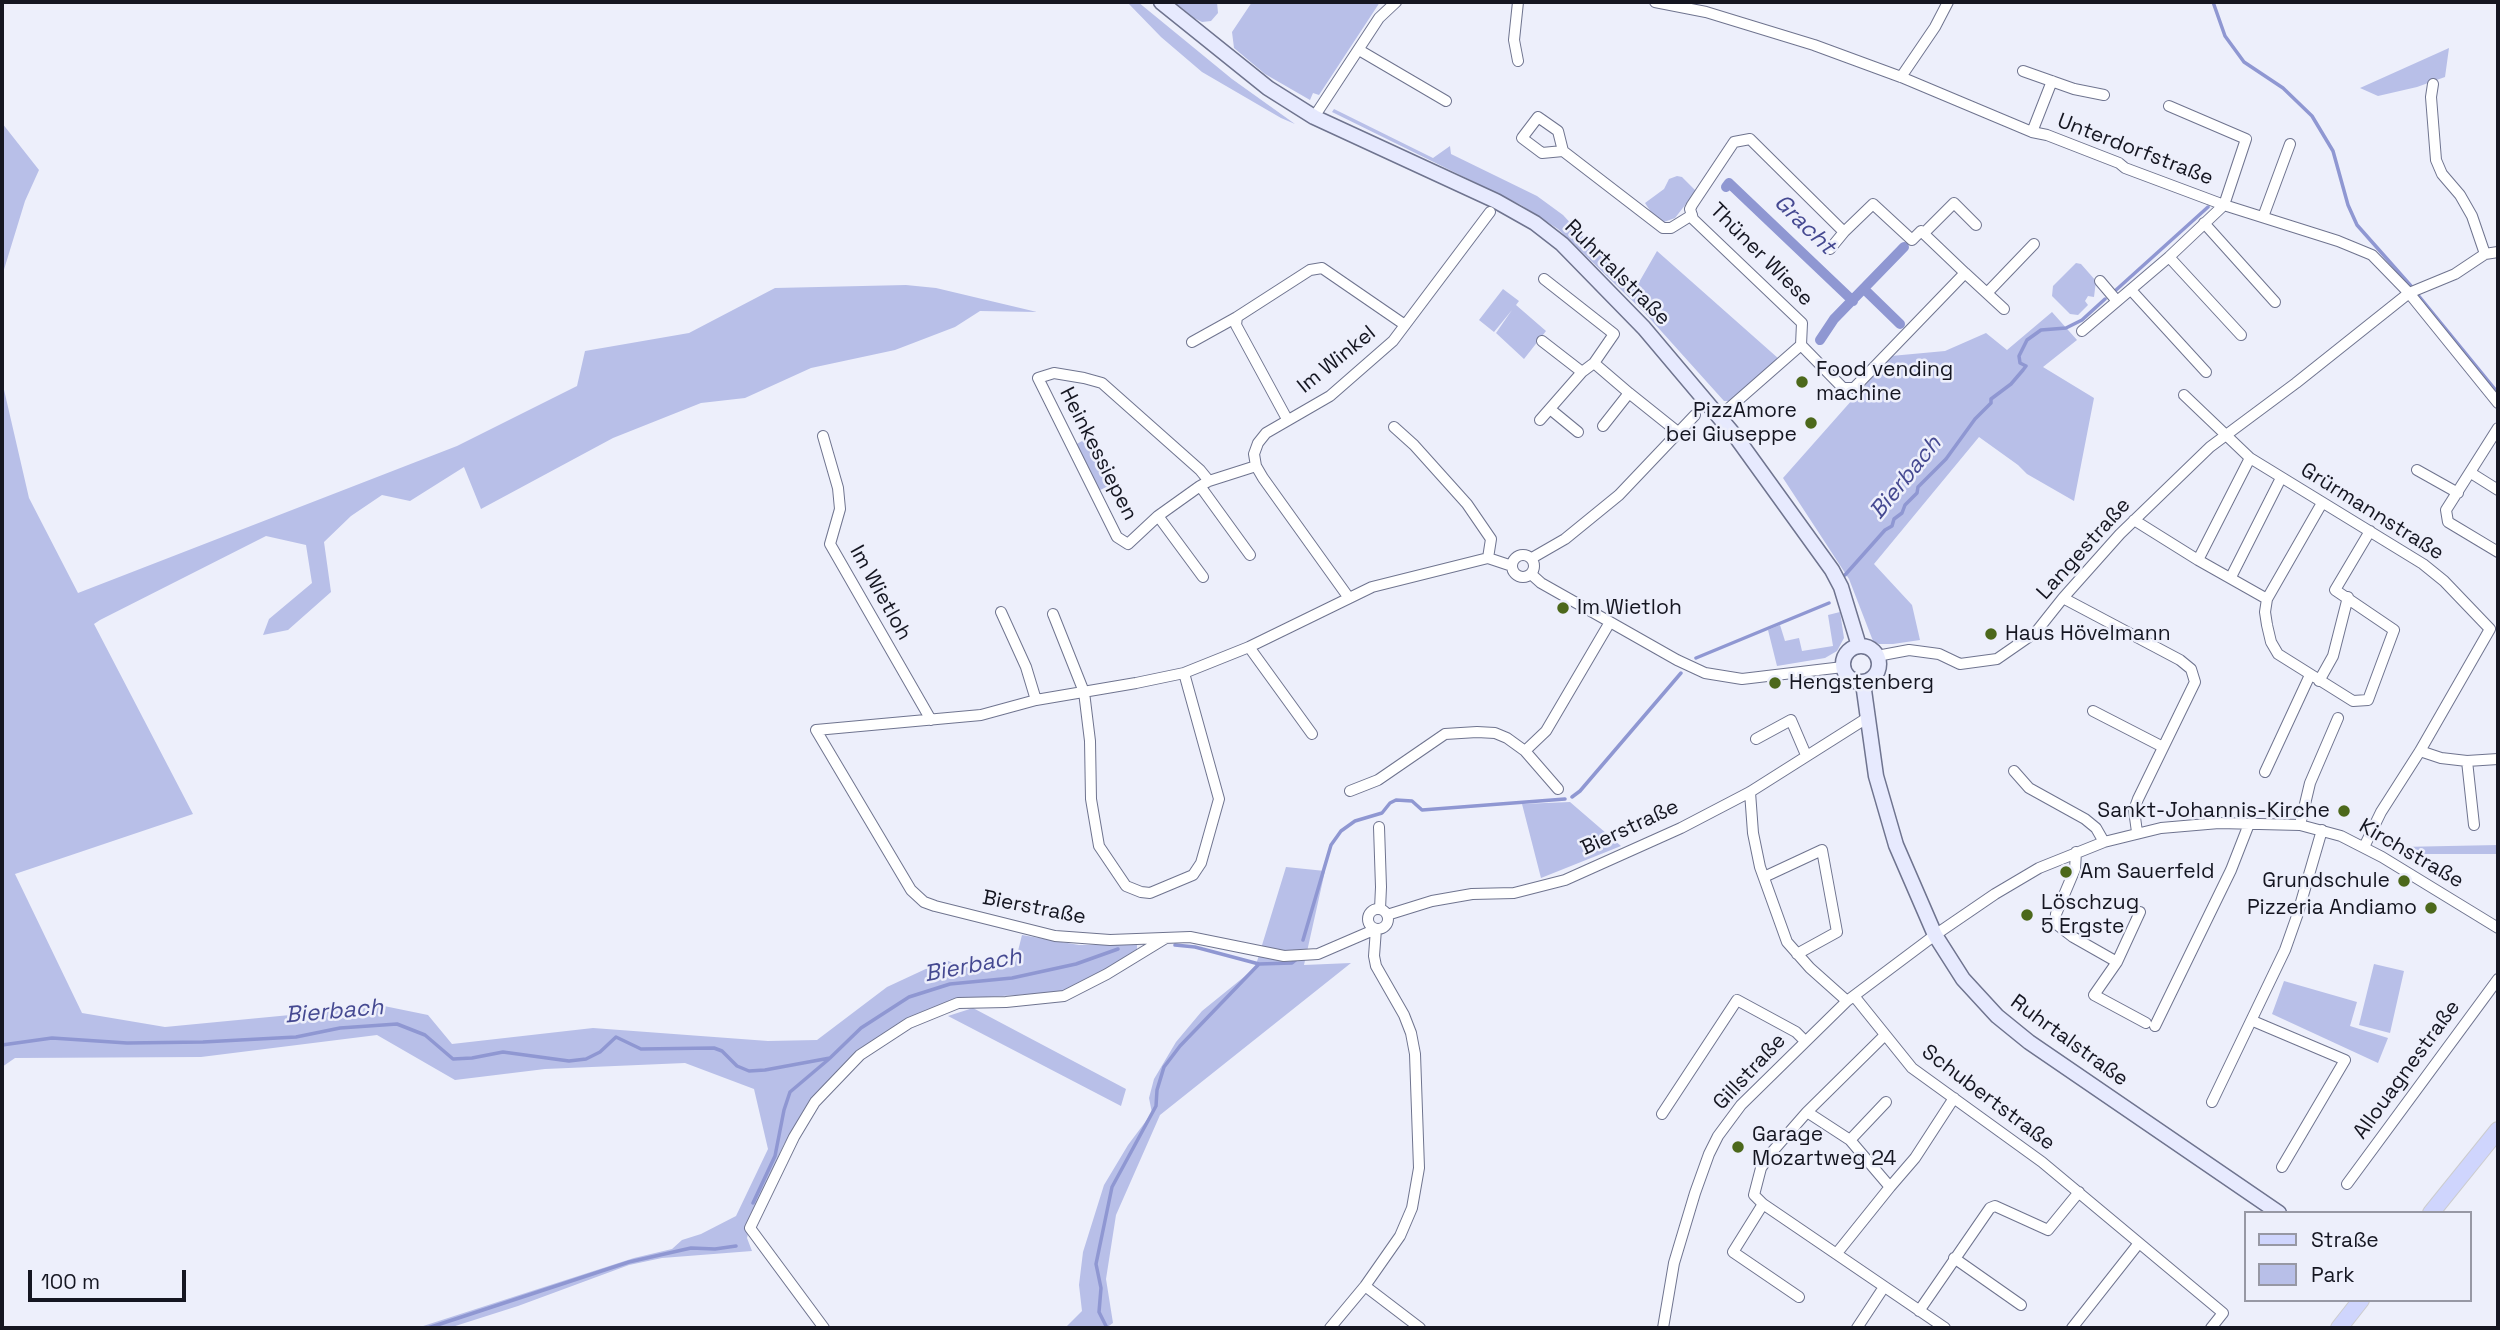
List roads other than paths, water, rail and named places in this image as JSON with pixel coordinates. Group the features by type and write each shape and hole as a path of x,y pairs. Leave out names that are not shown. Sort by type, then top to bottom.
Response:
{"main road":[{"name":"Ruhrtalstraße","path":"1161,2 1268,88 1314,117 1430,169 1535,223 1562,244 1644,328 1720,416 1832,570 1841,587 1859,646"},
{"path":"1859,646 1869,648 1877,656 1879,662 1875,676 1863,683 1846,676 1843,662 1848,651 1859,646"},
{"name":"Ruhrtalstraße","path":"1863,683 1876,776 1896,845 1935,935 1963,979 1997,1016 2029,1042 2275,1211"},
{"path":"2433,1211 2498,1130"},
{"path":"2339,1328 2359,1302"}],"street":[{"path":"1314,117 1379,18 1396,2"},
{"path":"1518,2 1514,40 1518,61"},
{"name":"Unterdorfstraße","path":"1656,2 1706,12 1814,45 1901,77 2032,132 2047,135 2119,163 2125,168 2372,255 2409,293 2498,402"},
{"path":"1901,77 1935,27 1948,2"},
{"path":"1359,50 1446,102"},
{"name":"Unterdorfstraße","path":"2023,71 2104,95"},
{"name":"Unterdorfstraße","path":"2032,132 2052,81"},
{"path":"2433,84 2431,97 2436,160 2442,174 2460,195 2472,216 2485,254 2498,252"},
{"name":"Unterdorfstraße","path":"2169,106 2246,139 2224,205"},
{"name":"Thüner Wiese","path":"1801,345 1802,323 1693,219 1692,205 1734,142 1750,139 1844,232"},
{"path":"2263,217 2290,144"},
{"path":"1563,151 1663,228 1671,228 1692,215"},
{"path":"1924,233 1954,203 1976,225"},
{"path":"1830,249 1873,204 1912,240 1921,230 2004,309"},
{"path":"2082,331 2169,257 2224,205"},
{"name":"Im Winkel","path":"1256,466 1254,454 1266,433 1330,396 1393,341 1490,212"},
{"path":"2204,223 2275,302"},
{"path":"1987,293 2034,244"},
{"name":"Langestraße","path":"1877,656 1909,650 1939,654 1960,664 1997,659 2036,632 2134,520 2227,434 2409,293 2455,274 2485,254"},
{"path":"2169,257 2241,335"},
{"path":"1192,342 1310,270 1321,268 1405,324"},
{"path":"1720,416 1801,345 1843,388 1854,388 1965,273"},
{"path":"1539,420 1582,372 1594,363 1614,334 1544,279"},
{"path":"2103,285 2116,300"},
{"path":"2131,290 2206,372"},
{"path":"1237,317 1236,325 1287,419"},
{"path":"1542,341 1582,372"},
{"path":"1594,363 1679,433"},
{"name":"Heinkessiepen","path":"1158,516 1128,544 1117,537 1038,378 1054,373 1084,377 1102,383 1200,470 1204,483"},
{"path":"1603,426 1629,393"},
{"path":"2184,396 2227,434"},
{"path":"1550,410 1578,432"},
{"path":"1532,558 1535,567 1531,574 1521,577 1516,575 1512,566 1514,560 1521,555 1532,558 1565,539 1619,495 1695,415"},
{"path":"1394,427 1414,445 1467,504 1491,539 1488,558"},
{"path":"2417,470 2458,494 2498,428"},
{"name":"Grürmannstraße","path":"2227,434 2250,458 2423,564 2444,581 2490,629 2420,751 2381,812 2364,847"},
{"name":"Im Wietloh","path":"824,436 838,488 840,509 831,544 931,720"},
{"path":"2198,560 2250,458"},
{"path":"1203,578 1158,516 1204,483 1256,466 1349,598"},
{"path":"2471,473 2498,490"},
{"name":"Grürmannstraße","path":"2231,578 2281,478"},
{"path":"1204,483 1250,555"},
{"name":"Grürmannstraße","path":"2458,494 2446,510 2448,522 2498,552"},
{"path":"2322,503 2267,599 2265,612 2271,642 2278,654 2353,701 2368,700 2393,630 2335,590 2370,531"},
{"path":"2134,520 2267,599"},
{"path":"931,720 981,715 1036,699 1184,673 1249,647 1372,587 1488,558 1512,566"},
{"path":"1531,574 1541,583 1677,660 1718,677 1758,678 1843,667"},
{"path":"2319,681 2333,656 2348,597"},
{"path":"2063,598 2180,660 2191,669 2196,682 2134,810 2137,832"},
{"path":"1000,612 1026,667 1036,699"},
{"path":"1053,614 1084,692 1090,741 1091,799 1099,846 1126,886 1150,893 1194,876 1201,863 1219,799 1184,673"},
{"path":"1525,751 1546,731 1610,622"},
{"path":"1249,647 1312,734"},
{"path":"2266,772 2310,674"},
{"path":"2093,712 2163,747"},
{"path":"2300,825 2310,783 2338,718"},
{"name":"Bierstraße","path":"1383,912 1472,894 1514,893 1565,880 1681,828 1750,792 1867,719"},
{"name":"Bierstraße","path":"931,720 816,730 911,890 924,902 1055,936 1110,940 1190,937 1284,956 1318,954 1376,929"},
{"path":"1756,739 1791,720 1806,755"},
{"path":"1350,791 1378,780 1445,734 1458,732 1495,733 1507,738 1525,751 1558,789"},
{"path":"2420,751 2441,758 2467,761 2498,759"},
{"path":"2467,761 2474,825"},
{"path":"2014,771 2029,788 2085,819 2096,828 2105,842"},
{"name":"Schubertstraße","path":"1750,792 1753,833 1764,877 1776,917 1787,942 1797,954 1850,999 1912,1068 2079,1192 2223,1313 2211,1328"},
{"path":"2140,912 2117,962 2094,995 2151,1025 2231,870 2249,824"},
{"name":"Kirchstraße","path":"1935,935 2017,880 2076,852 2137,832 2188,825 2249,824 2300,825 2322,830 2364,847 2498,928"},
{"path":"1376,929 1386,925 1381,887 1379,827"},
{"path":"2212,1102 2285,950 2322,830"},
{"path":"1764,877 1822,850 1837,932 1797,954"},
{"path":"2076,852 2074,869 2055,923 2073,937 2117,962"},
{"path":"1376,929 1368,923 1367,916 1371,911 1383,912"},
{"path":"1330,1328 1365,1286 1400,1236 1412,1208 1419,1168 1415,1054 1404,1015 1377,966 1374,956 1376,929"},
{"name":"Gillstraße","path":"1663,1328 1674,1263 1709,1154 1718,1136 1741,1105 1850,999 1935,935"},
{"path":"824,1328 750,1228 793,1136 815,1102 860,1055 909,1023 958,1003 1006,1002 1064,996 1167,938"},
{"name":"Allouagnestraße","path":"2347,1184 2498,979"},
{"path":"1662,1114 1737,1000 1796,1032 1805,1041"},
{"path":"2253,1021 2345,1060 2282,1167"},
{"path":"1884,1036 1807,1112 1765,1161 1754,1195 1763,1204 1945,1328"},
{"path":"1837,1253 1915,1158 1954,1098"},
{"path":"1850,1140 1886,1102"},
{"path":"1807,1112 1850,1140 1890,1187"},
{"path":"1919,1311 1990,1208 1995,1206 2048,1230 2079,1192"},
{"path":"1763,1204 1733,1252 1799,1297"},
{"path":"2072,1328 2139,1243"},
{"path":"1954,1258 2021,1305"},
{"path":"1365,1286 1420,1328"},
{"path":"1857,1328 1884,1287"}],"waterway":[{"path":"2213,2 2225,36 2244,62 2283,88 2312,116 2333,151 2348,205 2357,225 2411,286"},
{"name":"Gracht","path":"1726,187 1729,183 1853,301"},
{"name":"Bierbach","path":"2116,290 2208,207"},
{"name":"Gracht","path":"1820,340 1834,319 1904,247"},
{"name":"Gracht","path":"1864,289 1900,324"},
{"path":"2418,295 2498,393"},
{"name":"Bierbach","path":"1845,575 1885,530 1892,526 1894,519 1917,493 1918,487 1946,459 1975,419 1991,403 1991,399 2011,384 2023,370 2026,366 2020,363 2019,356 2027,340 2041,330 2066,328 2082,320 2105,299"},
{"name":"Bierbach","path":"1696,658 1829,603"},
{"name":"Bierbach","path":"1572,797 1681,673"},
{"name":"Bierbach","path":"1303,940 1331,845 1341,831 1355,821 1382,813 1396,800 1412,801 1422,810 1565,799"},
{"name":"Bierbach","path":"1175,945 1195,947 1259,964 1292,963 1297,959"},
{"name":"Bierbach","path":"2,1045 52,1038 127,1043 203,1042 296,1037 340,1028 397,1024 425,1035 453,1059 503,1052 569,1061 586,1059 600,1052 616,1037 641,1049 714,1048 722,1051 737,1066 749,1071 765,1070 830,1058 861,1028 909,997 950,984 1012,978 1076,964 1118,949"},
{"path":"1106,1326 1099,1312 1101,1288 1096,1264 1112,1187 1156,1106 1157,1090 1164,1067 1180,1046 1259,964"},
{"path":"753,1203 775,1156 790,1092 829,1059"},
{"path":"428,1328 629,1262 691,1248 736,1246"}],"place":[{"name":"Food vending machine","path":"1802,382"},
{"name":"PizzAmore bei Giuseppe","path":"1811,423"},
{"name":"Im Wietloh","path":"1563,608"},
{"name":"Haus Hövelmann","path":"1991,634"},
{"name":"Hengstenberg","path":"1775,683"},
{"name":"Sankt-Johannis-Kirche","path":"2344,811"},
{"name":"Am Sauerfeld","path":"2066,872"},
{"name":"Grundschule","path":"2404,881"},
{"name":"Pizzeria Andiamo","path":"2431,908"},
{"name":"Löschzug 5 Ergste","path":"2027,915"},
{"name":"Garage Mozartweg 24","path":"1738,1147"}]}
